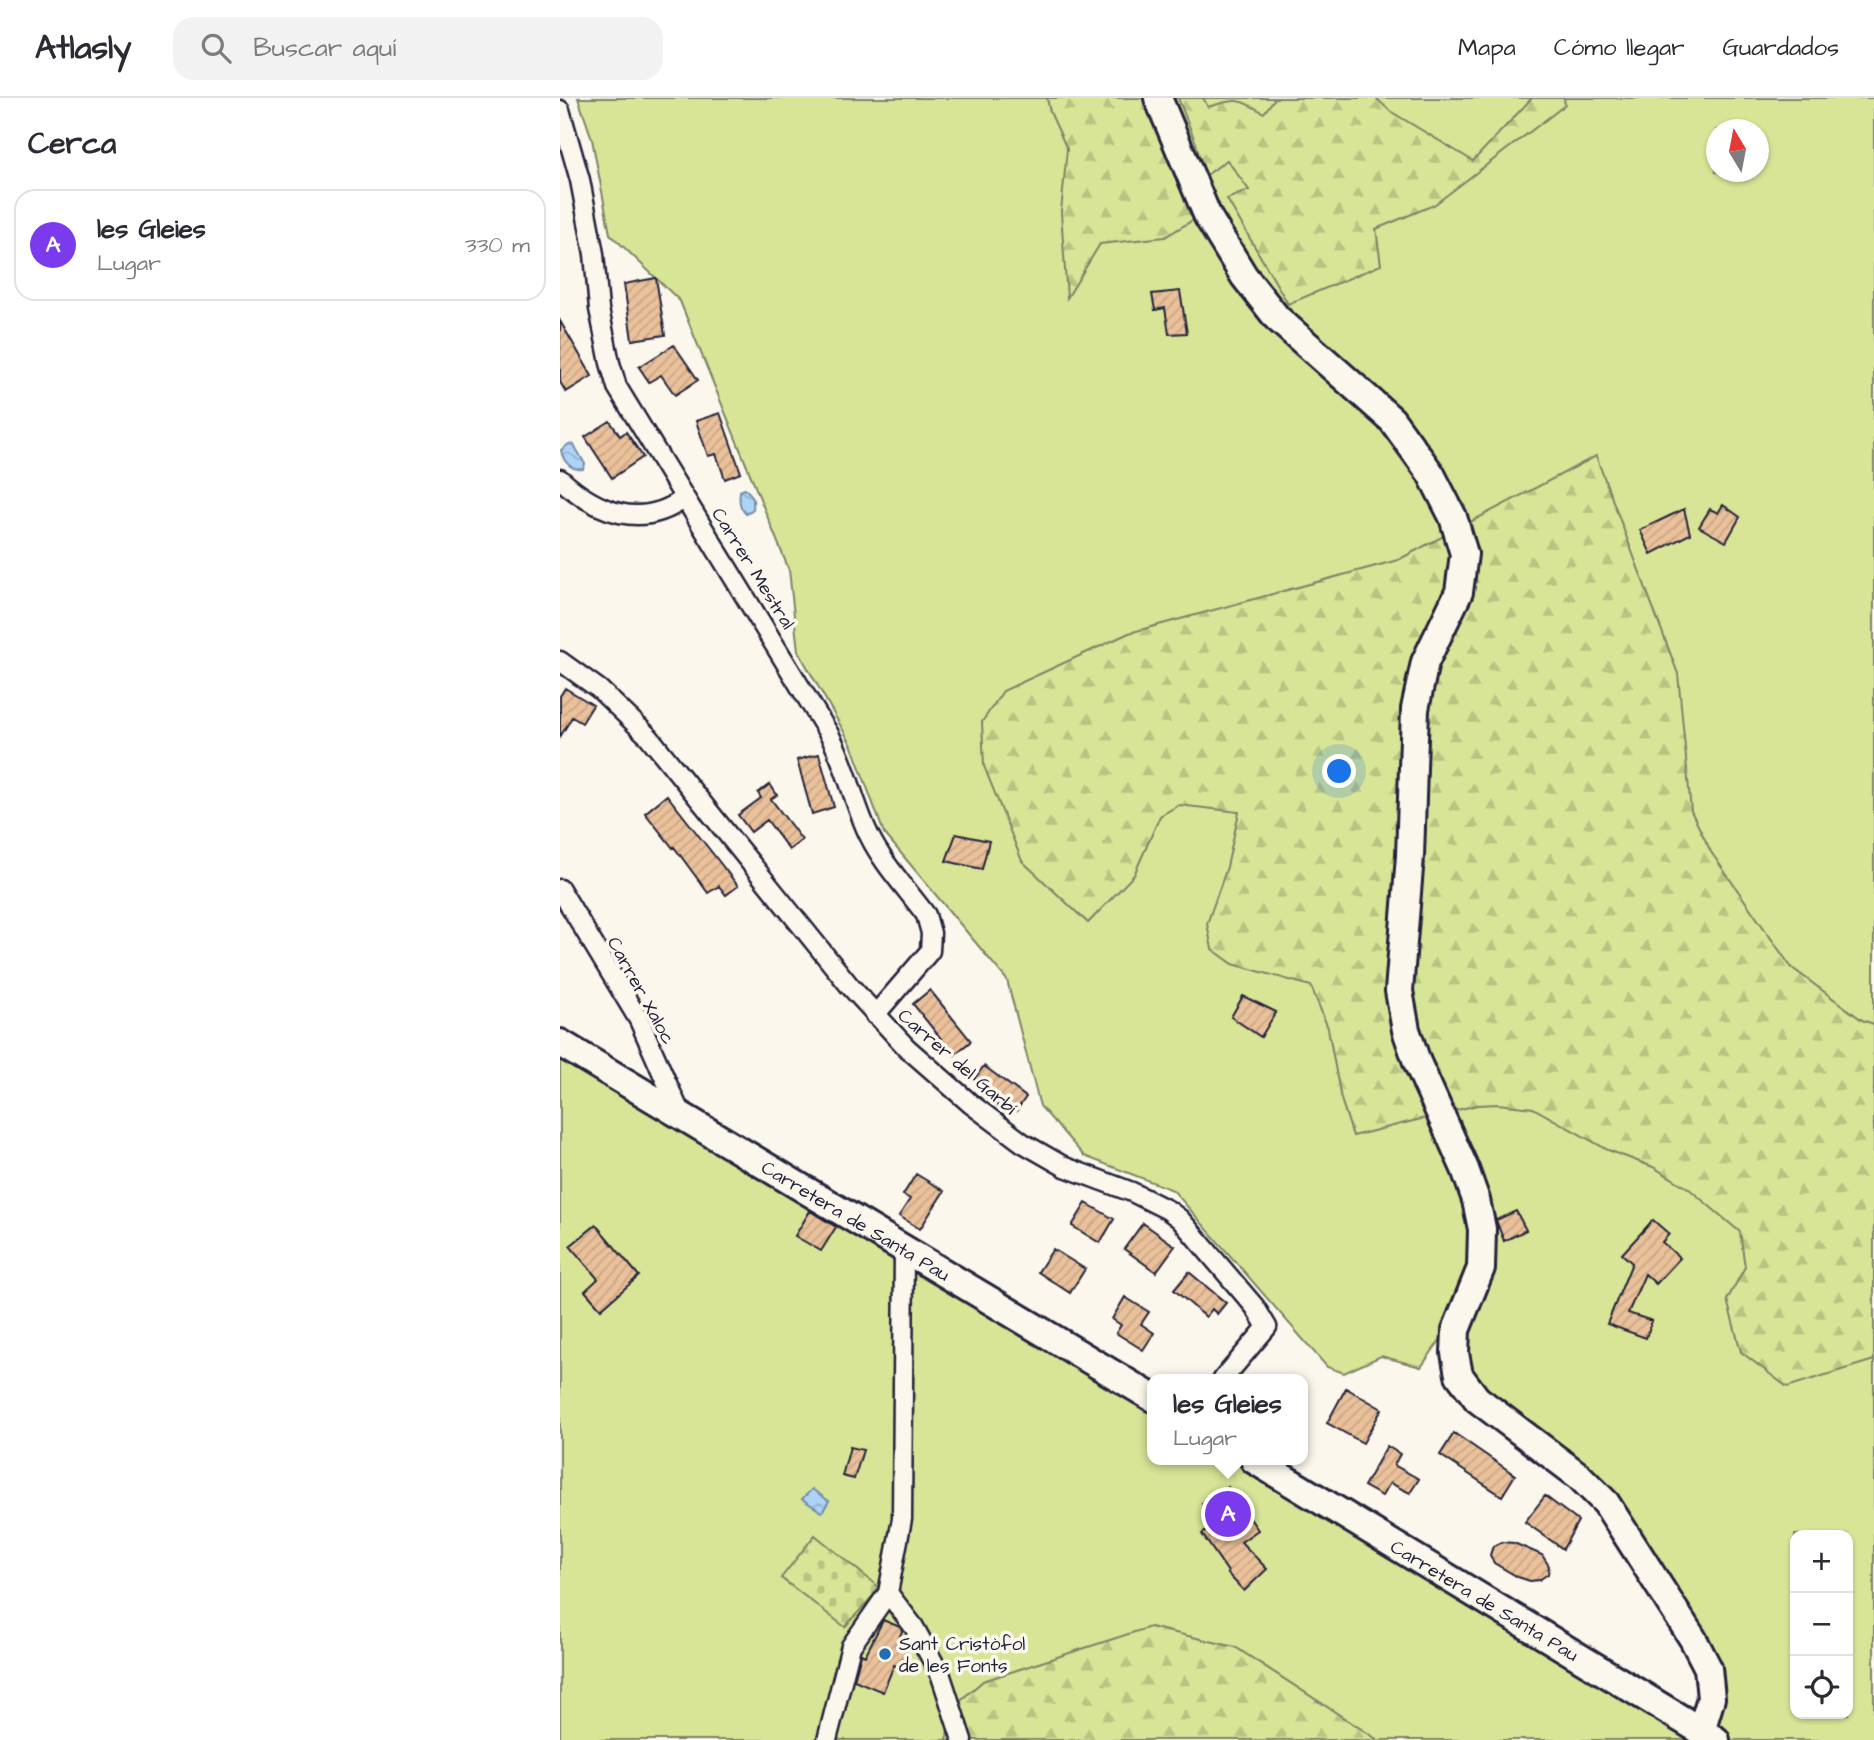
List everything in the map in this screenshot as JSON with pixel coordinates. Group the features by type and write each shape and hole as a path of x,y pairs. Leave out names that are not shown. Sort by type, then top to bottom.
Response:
{"street":[{"path":"1158,98 1208,217 1244,276 1278,318 1392,420 1431,474 1454,517 1464,554 1459,592 1425,662 1415,709 1410,856 1399,991 1410,1041 1465,1169 1476,1200 1482,1229 1481,1268 1456,1330 1455,1353 1459,1375 1478,1399 1579,1476 1606,1503 1693,1639 1708,1668 1711,1698 1709,1736"},
{"name":"Carrer Mestral","path":"560,110 582,192 594,254 599,309 617,387 780,650 835,745 874,844 930,924 930,951 875,1015"},
{"path":"560,479 572,491 598,506 632,516 662,512 685,498"},
{"name":"Carrer del Garbí","path":"560,661 599,690 649,737 875,1015 907,1048 963,1097 1023,1143 1065,1167 1157,1204 1180,1219 1255,1307 1267,1327 1227,1374"},
{"name":"Carrer Xaloc","path":"560,888 639,1020 681,1115"},
{"name":"Carretera de Santa Pau","path":"560,1043 1147,1394"},
{"path":"827,1740 851,1646 888,1593 902,1519 904,1249"},
{"name":"Carretera de Santa Pau","path":"1262,1465 1709,1736"},
{"path":"888,1593 914,1627 941,1676 962,1740"}],"green space":[{"path":"578,98 1874,98 1874,1740 560,1740 560,1055 1147,1409 1147,1465 1238,1465 1679,1730 1702,1689 1693,1653 1594,1501 1462,1391 1453,1322 1421,1367 1381,1356 1344,1373 1327,1367 1173,1190 1084,1156 1040,1106 1007,980 884,833 851,744 798,651 789,570 680,301 610,234 592,139"},
{"path":"1047,98 1151,98 1201,215 1165,237 1100,244 1067,298 1061,212 1067,149 1050,112"},
{"path":"1178,98 1203,98 1208,107 1237,101 1264,113 1275,98 1376,98 1390,111 1473,161 1532,98 1564,98 1565,105 1434,205 1376,229 1381,265 1288,304 1227,199 1249,190 1227,160 1204,177 1196,143"},
{"path":"1596,456 1678,674 1691,811 1711,852 1791,967 1862,1020 1874,1024 1874,1360 1787,1387 1741,1352 1727,1300 1745,1267 1740,1232 1688,1188 1653,1167 1608,1150 1533,1108 1498,1104 1477,1105 1353,1136 1341,1099 1328,1028 1311,986 1233,964 1212,949 1207,924 1227,867 1239,812 1179,805 1160,816 1134,875 1088,923 1022,861 984,766 982,722 1003,691 1129,633 1398,560"},
{"path":"815,1535 880,1588 845,1627 781,1578"},
{"path":"1150,1627 1235,1647 1378,1740 947,1740 949,1710 983,1681"}],"water":[{"path":"569,444 574,445 585,464 583,469 571,467 564,458 561,450"},
{"path":"745,489 753,503 753,509 746,514 740,500 740,491"},
{"path":"812,1489 829,1501 822,1512 802,1499"}],"building":[{"path":"656,278 665,335 632,340 624,284"},
{"path":"1180,291 1187,333 1169,334 1165,308 1155,310 1152,294"},
{"path":"560,321 592,376 566,392 560,382"},
{"path":"674,345 698,380 675,395 661,375 649,382 639,367"},
{"path":"720,413 741,473 725,479 716,454 708,456 696,421"},
{"path":"610,421 620,436 626,432 643,457 612,478 585,437"},
{"path":"1723,505 1740,517 1726,542 1699,527 1710,509 1718,513"},
{"path":"1684,509 1690,534 1651,554 1640,530"},
{"path":"565,688 593,705 582,723 572,717 560,737 560,696"},
{"path":"819,754 834,807 812,814 797,760"},
{"path":"770,784 777,795 771,799 802,840 789,850 767,820 751,832 738,815 761,798 758,793"},
{"path":"667,795 738,886 726,895 719,886 708,893 645,813"},
{"path":"956,834 989,841 982,869 946,861"},
{"path":"930,990 971,1041 954,1055 913,1004"},
{"path":"1243,996 1276,1012 1261,1037 1231,1017"},
{"path":"984,1066 1026,1097 1016,1111 1006,1104 1002,1109 979,1091 983,1085 974,1079"},
{"path":"916,1174 944,1191 920,1229 899,1216 910,1199 903,1195"},
{"path":"1086,1203 1114,1219 1100,1243 1072,1226"},
{"path":"810,1211 836,1227 821,1251 795,1236"},
{"path":"1516,1211 1526,1230 1504,1241 1496,1220"},
{"path":"1653,1220 1669,1234 1662,1242 1680,1258 1656,1284 1645,1274 1628,1313 1652,1321 1646,1338 1607,1324 1632,1263 1622,1254"},
{"path":"1143,1223 1175,1246 1156,1272 1124,1249"},
{"path":"596,1225 639,1276 601,1309 585,1291 598,1279 570,1246"},
{"path":"1053,1249 1085,1269 1070,1293 1038,1272"},
{"path":"1189,1272 1226,1303 1217,1314 1212,1309 1206,1317 1174,1290"},
{"path":"1125,1297 1149,1312 1141,1324 1154,1333 1143,1350 1116,1333 1121,1325 1112,1319"},
{"path":"1346,1388 1382,1409 1363,1443 1327,1423"},
{"path":"1454,1433 1515,1475 1502,1496 1440,1455"},
{"path":"1387,1446 1400,1454 1394,1465 1419,1479 1410,1493 1390,1483 1382,1496 1364,1486"},
{"path":"850,1447 863,1450 854,1479 842,1476"},
{"path":"1228,1487 1258,1530 1241,1542 1267,1569 1244,1591 1227,1573 1202,1534 1216,1524 1202,1504"},
{"path":"1545,1496 1578,1521 1563,1549 1525,1522"},
{"path":"1501,1542 1514,1543 1542,1555 1549,1566 1548,1574 1539,1580 1530,1581 1494,1563 1490,1555 1493,1546"},
{"name":"Sant Cristòfol de les Fonts","path":"883,1620 900,1627 902,1631 896,1646 906,1651 899,1667 894,1665 883,1692 854,1680 861,1654 865,1656"}],"place":[{"name":"les Gleies","path":"1228,1514"},
{"name":"Sant Cristòfol de les Fonts","path":"885,1654"}]}
